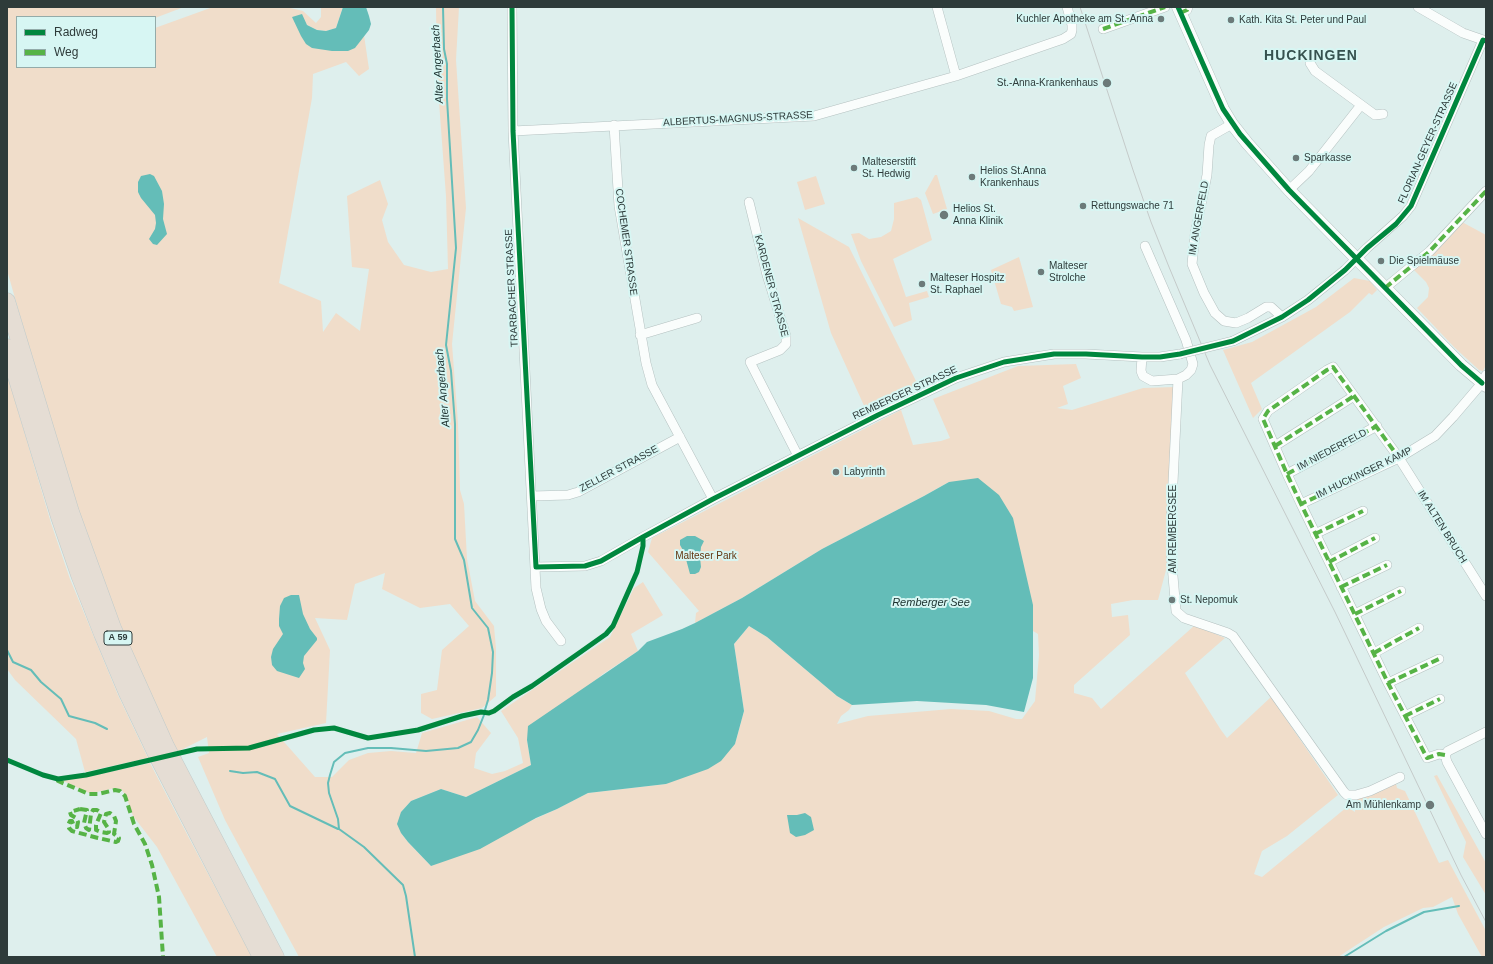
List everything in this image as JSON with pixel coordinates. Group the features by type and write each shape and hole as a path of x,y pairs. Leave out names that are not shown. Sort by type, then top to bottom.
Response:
{"highway":[{"name":"A 59","path":"7,301 71,512 113,628 166,746 276,957"},
{"name":"A 59","path":"7,347 59,517 79,575 102,634 156,754 261,957"}],"main road":[{"path":"1182,9 1214,89 1232,124 1247,143 1289,190 1461,365 1485,381"}],"street":[{"name":"TRARBACHER STRASSE","path":"512,7 513,131 536,588 541,609 546,621 561,641"},
{"path":"938,7 956,76"},
{"name":"ALBERTUS-MAGNUS-STRASSE","path":"513,131 814,116 956,76 1063,39 1071,34 1072,25 1067,7"},
{"path":"1103,29 1165,7"},
{"path":"1418,7 1463,33 1484,41"},
{"name":"FLORIAN-GEYER-STRASSE","path":"1357,258 1396,224 1411,206 1484,41"},
{"path":"1310,63 1315,71 1361,105 1376,115 1383,114"},
{"path":"1289,190 1309,171 1361,105"},
{"name":"IM ANGERFELD","path":"1232,124 1211,136 1207,175 1194,234 1192,264 1207,300 1215,313 1224,321 1236,322 1271,307 1282,317"},
{"name":"COCHEMER STRASSE","path":"614,125 619,206 646,363 652,385 713,499"},
{"path":"1385,288 1430,251 1486,191"},
{"name":"KARDENER STRASSE","path":"748,202 767,275 786,336 786,344 780,350 750,362 798,456"},
{"path":"1142,357 1141,371 1143,376 1152,381 1178,379 1186,375 1191,370 1193,364 1186,340 1146,246"},
{"name":"REMBERGER STRASSE","path":"536,567 586,566 601,561 643,536 878,414 956,378 1004,362 1054,354 1160,357 1180,354 1232,341 1282,317 1303,304 1326,286 1357,258"},
{"path":"640,335 697,318"},
{"name":"IM NIEDERFELD","path":"1301,504 1263,419 1268,410 1333,367 1399,458"},
{"name":"AM REMBERGSEE","path":"1178,379 1170,524 1176,611 1184,618 1233,636 1347,795 1356,795 1370,791 1400,777"},
{"name":"IM HUCKINGER KAMP","path":"1301,504 1399,458 1435,436 1485,381"},
{"path":"1275,446 1354,396"},
{"name":"IM NIEDERFELD","path":"1287,474 1377,426"},
{"name":"ZELLER STRASSE","path":"532,496 568,495 578,492 680,437"},
{"name":"IM ALTEN BRUCH","path":"1399,458 1486,596"},
{"path":"1301,504 1388,683 1427,758 1439,754 1445,755"},
{"path":"1315,534 1363,511"},
{"path":"1329,562 1375,538"},
{"path":"1341,588 1387,565"},
{"path":"1355,614 1401,591"},
{"path":"1374,653 1419,628"},
{"path":"1388,683 1439,659"},
{"path":"1405,716 1440,699"},
{"path":"1445,755 1448,751 1486,732"},
{"path":"1445,755 1447,762 1486,834"}],"green space":[{"name":"Malteser Park","path":"7,7 184,7 156,18 156,16 16,16 16,68 156,68 156,28 213,7 286,7 303,11 316,23 321,17 321,7 343,7 336,28 326,31 317,30 307,25 294,23 355,48 364,35 369,69 359,76 346,62 313,74 312,98 279,283 321,301 323,332 336,313 360,331 369,269 352,267 347,196 380,180 388,204 382,220 388,242 404,265 431,272 448,269 446,196 437,75 436,7 459,7 456,60 466,208 452,344 458,423 460,490 464,504 467,559 475,601 494,626 496,649 496,696 482,708 432,719 421,713 421,694 437,690 442,650 469,626 450,604 420,608 382,589 385,573 355,584 347,620 315,618 330,650 326,723 277,734 315,777 332,777 349,760 368,753 391,751 416,753 422,733 477,717 491,733 476,753 474,768 492,774 505,771 523,763 518,738 501,711 610,637 634,588 643,582 663,615 631,634 638,651 603,674 527,740 531,765 466,797 441,789 411,801 401,812 401,833 431,866 557,809 588,793 666,784 735,744 744,711 734,644 749,626 767,637 837,696 852,705 849,710 841,716 837,724 868,716 951,709 989,711 1016,719 1022,719 1035,701 1039,655 1038,634 1033,631 1033,605 949,482 822,549 742,598 695,623 696,613 699,611 648,552 652,538 901,410 913,445 941,441 950,438 933,399 1018,366 1076,364 1081,378 1063,386 1068,404 1057,408 1072,410 1143,388 1175,387 1169,559 1158,600 1133,600 1111,604 1112,617 1128,615 1130,635 1074,685 1074,693 1092,698 1101,709 1195,625 1225,638 1185,673 1221,730 1227,738 1271,697 1338,795 1287,836 1262,851 1254,874 1262,877 1347,807 1355,812 1356,795 1395,779 1397,788 1405,791 1439,863 1448,860 1486,931 1486,957 1482,957 1458,914 1452,897 1433,907 1423,908 1384,927 1338,957 299,957 225,820 198,757 209,753 207,737 177,752 120,625 77,509 7,270"},
{"path":"935,175 937,175 947,209 933,214 925,193"},
{"path":"816,176 825,204 805,210 797,182"},
{"path":"917,197 921,200 932,240 893,259 906,297 927,291 929,297 909,303 912,320 894,327 861,261 851,234 859,233 869,239 881,237 891,231 894,219 894,203"},
{"path":"798,218 849,247 918,385 866,410 831,333"},
{"path":"1462,222 1486,235 1486,365 1483,371 1479,370 1454,347 1417,308 1428,297 1429,288 1426,282 1414,270"},
{"path":"1019,257 1033,307 1014,311 1012,307 1001,304 991,270"},
{"path":"1354,278 1370,281 1377,290 1372,295 1369,293 1350,312 1251,383 1262,409 1253,418 1223,350 1252,342 1316,307"},
{"path":"7,373 51,523 70,579 118,695 148,758 85,772 76,739 15,680 7,669"},
{"path":"150,763 252,957 217,957 157,847 133,816 126,796 121,789 115,788 89,793 61,780 87,777"},
{"path":"1437,775 1486,863 1486,895 1463,857 1466,842 1434,776"}],"water":[{"path":"343,7 366,7 369,16 371,24 369,30 355,48 348,51 332,51 312,48 306,44 292,17 302,14 307,25 317,30 326,31 336,28"},
{"path":"150,174 154,176 162,191 164,204 163,219 167,234 157,245 153,244 149,239 155,229 155,215 138,192 138,182 141,176"},
{"name":"Remberger See","path":"978,478 999,495 1013,518 1033,605 1033,678 1024,712 986,705 917,701 852,705 837,696 767,637 749,626 734,644 744,711 735,744 721,761 708,769 666,784 588,793 536,818 480,849 431,866 401,833 397,824 401,812 411,801 441,789 466,797 531,765 527,740 528,726 638,651 647,642 695,623 742,598 822,549 949,482"},
{"path":"687,536 695,536 704,541 701,547 701,567 699,572 695,574 690,574 684,552 680,545 680,540"},
{"path":"291,595 299,595 303,614 310,629 317,638 304,656 303,663 305,669 299,678 277,671 272,665 271,657 273,649 283,634 279,626 280,606 284,598"},
{"path":"805,813 811,817 814,830 805,835 796,837 790,833 787,815"}],"waterway":[{"name":"Alter Angerbach","path":"443,7 444,49 447,64 447,99 456,248 446,345 451,371 455,424 455,539 464,560 472,608 488,628 493,652 492,673 485,710"},
{"path":"7,650 13,662 31,670 41,682 61,699 69,716 95,723 107,729"},
{"name":"Alter Angerbach","path":"415,957 403,885 364,847 339,829 338,819 329,793 328,783 330,775 334,762 345,753 368,748 426,751 458,748 471,742 484,715"},
{"path":"230,771 243,773 257,772 275,779 290,806 338,829"},
{"name":"Alter Angerbach","path":"1344,957 1386,931 1424,912 1459,906"}],"tram line":[{"path":"1080,7 1151,222 1210,365 1335,612 1461,875 1486,922"}],"marked path":[{"path":"1103,29 1165,7"},
{"path":"1180,13 1187,10 1188,7"},
{"path":"1385,288 1430,251 1486,191"},
{"path":"1301,504 1263,419 1268,411 1333,367 1399,458 1301,504 1388,683 1427,758 1439,754 1445,755"},
{"path":"1275,446 1354,396"},
{"path":"1287,474 1377,426"},
{"path":"1315,534 1363,511"},
{"path":"1329,562 1375,538"},
{"path":"1341,587 1387,565"},
{"path":"1355,614 1401,591"},
{"path":"1374,653 1419,628"},
{"path":"1388,683 1439,659"},
{"path":"1405,716 1440,699"},
{"path":"58,779 58,781 89,794 98,794 115,790 120,791 125,796 134,824 145,844 152,865 159,897 163,957"},
{"path":"80,809 87,810 84,823 86,828 89,830 93,810 97,810 101,813 96,825 96,830 101,832 109,832 104,822 106,814 110,813 114,816 116,821 114,834 119,838 118,841 116,842 72,831 68,825 70,821 72,821 74,826 77,827 78,822 70,812 80,809"}],"cycle path":[{"path":"512,7 513,131 536,567 585,566 601,561 713,499 878,415 956,378 1004,362 1054,354 1142,357 1160,357 1180,354 1233,341 1282,317 1308,300 1345,270 1367,248 1396,224 1411,206 1483,40 1486,41"},
{"path":"1178,7 1223,109 1240,134 1289,190 1461,365 1482,383"},
{"path":"7,760 43,775 58,779 86,775 197,749 249,748 314,730 334,728 368,738 418,730 462,716 481,712 489,713 532,686 606,634 613,626 637,572 643,546 643,537"}],"place":[{"name":"Kuchler Apotheke am St. Anna","path":"1161,19"},
{"name":"Kath. Kita St. Peter und Paul","path":"1231,20"},
{"name":"St.-Anna-Krankenhaus","path":"1107,83"},
{"name":"Sparkasse","path":"1296,158"},
{"name":"Malteserstift St. Hedwig","path":"854,168"},
{"name":"Helios St.Anna Krankenhaus","path":"972,177"},
{"name":"Rettungswache 71","path":"1083,206"},
{"name":"Helios St. Anna Klinik","path":"944,215"},
{"name":"Die Spielmäuse","path":"1381,261"},
{"name":"Malteser Strolche","path":"1041,272"},
{"name":"Malteser Hospitz St. Raphael","path":"922,284"},
{"name":"Labyrinth","path":"836,472"},
{"name":"St. Nepomuk","path":"1172,600"},
{"name":"Am Mühlenkamp","path":"1430,805"}],"district":[{"name":"HUCKINGEN","path":"1311,56"}]}
